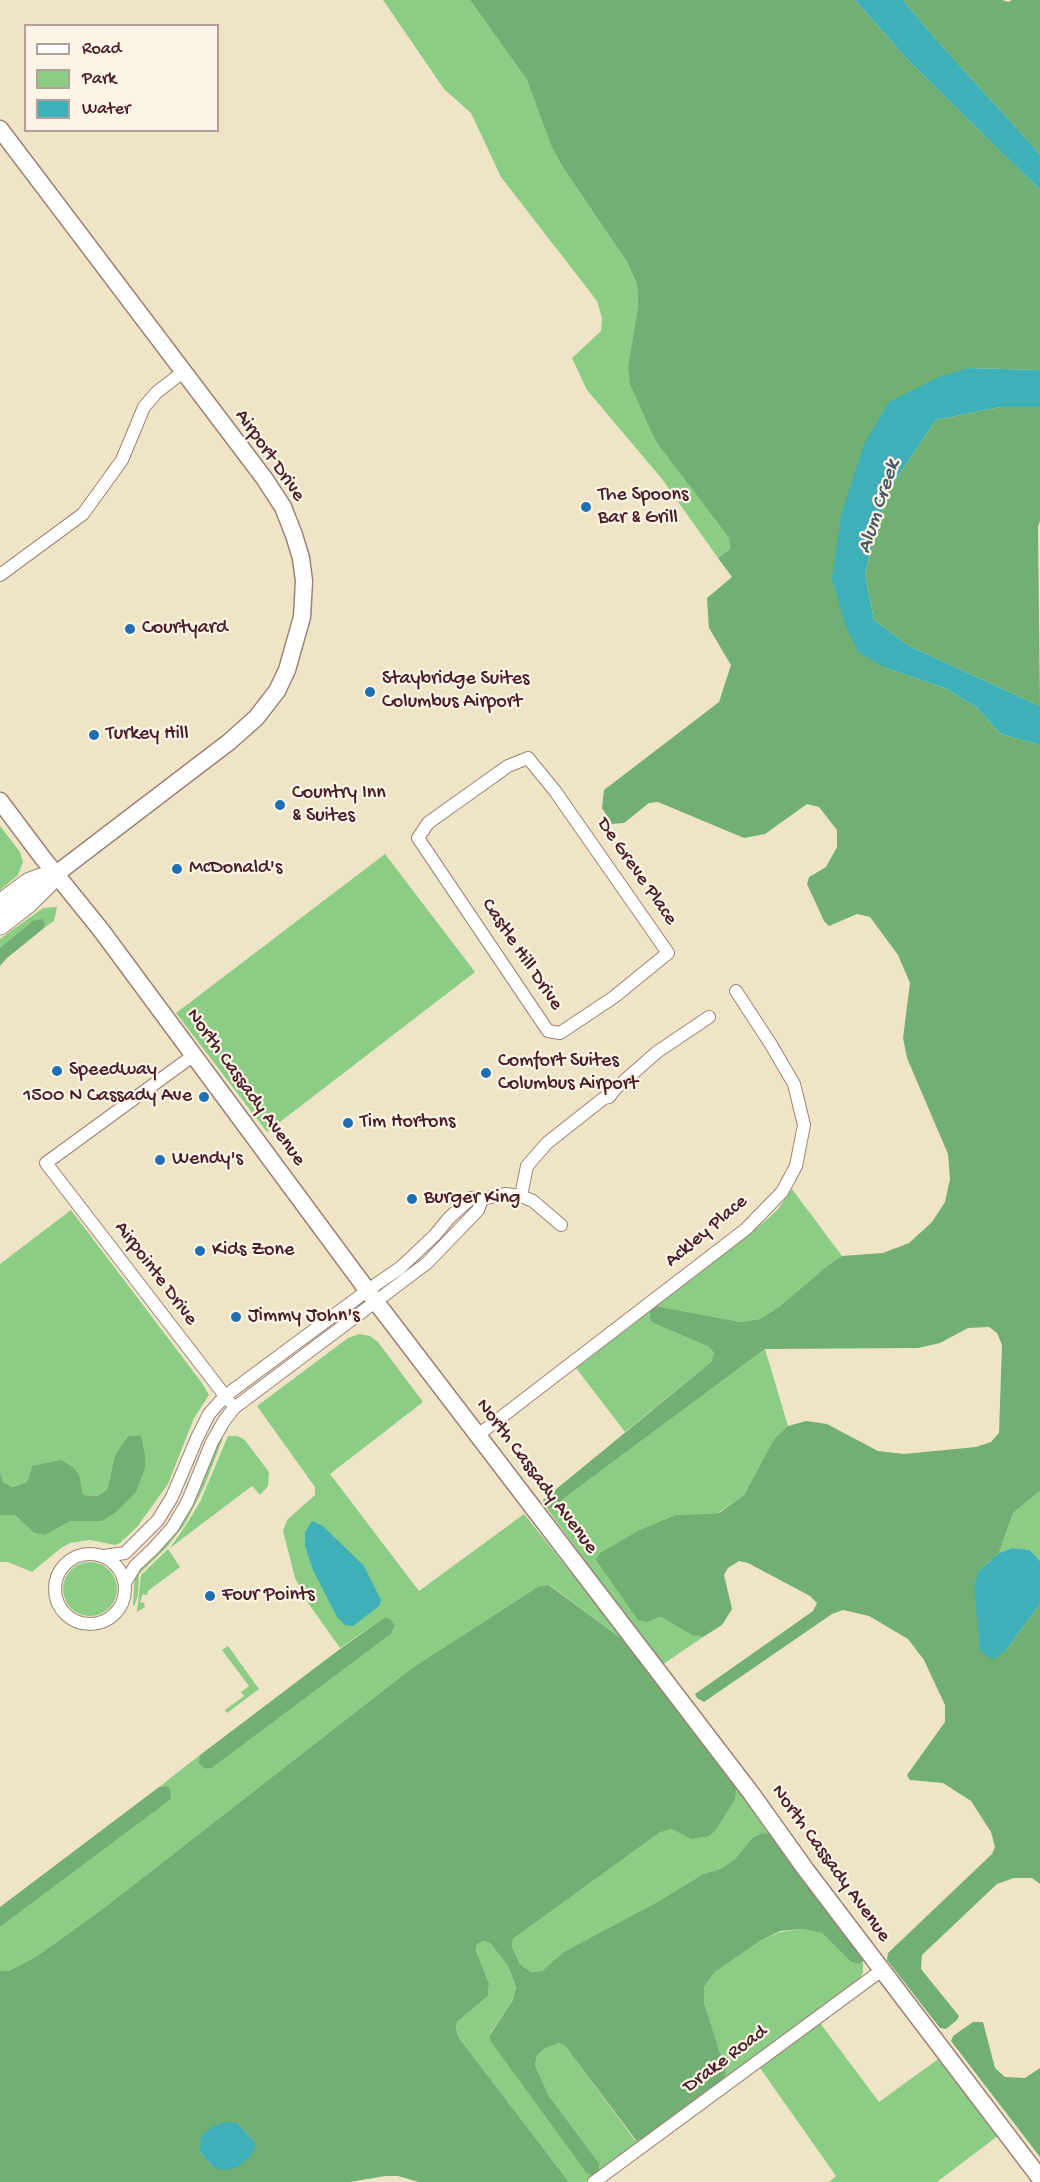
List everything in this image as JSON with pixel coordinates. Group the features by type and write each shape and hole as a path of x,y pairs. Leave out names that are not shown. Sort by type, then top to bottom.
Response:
{"highway":[{"path":"0,905 30,883 56,874"},
{"path":"0,924 27,903 56,874"}],"main road":[{"name":"Airport Drive","path":"0,129 264,478 283,507 294,535 301,558 304,581 302,617 297,642 277,691 256,718 229,742 56,874"},
{"name":"North Cassady Avenue","path":"0,801 101,930 372,1296 751,1792 806,1870 1040,2178"}],"street":[{"path":"0,575 83,514 122,460 144,407 157,392 183,372"},
{"name":"Castle Hill Drive","path":"528,758 508,766 428,823 418,838 548,1031 560,1033 566,1031 614,997"},
{"name":"De Greve Place","path":"528,758 551,784 668,953 663,960 614,997"},
{"name":"Ackley Place","path":"478,1435 746,1230 782,1192 796,1166 804,1125 794,1084 736,991"},
{"path":"521,1196 527,1166 547,1143 604,1098 609,1097 657,1052 709,1017"},
{"name":"Airpointe Drive","path":"195,1055 46,1163 234,1408"},
{"path":"125,1583 135,1566 172,1528 187,1503 212,1442 234,1408 372,1296 471,1198 482,1199 505,1194 521,1196 533,1201 561,1225"},
{"path":"104,1556 121,1572 125,1583 125,1594 121,1606 104,1622 81,1623 62,1611 56,1600 54,1589 56,1577 62,1567 70,1559 81,1555 104,1556 125,1553 158,1520 172,1497 205,1422 225,1396 372,1296"},
{"name":"Drake Road","path":"594,2182 882,1970"}],"green space":[{"path":"383,0 470,0 527,80 566,172 627,262 637,284 638,306 628,365 656,442 729,538 730,549 718,558 662,479 587,390 572,358 601,331 602,318 597,301 501,177 471,113 444,89"},
{"path":"470,0 855,0 908,60 1040,190 1040,370 968,368 841,515 886,668 945,688 976,707 1001,734 1040,745 1040,1491 1013,1513 999,1553 979,1571 1007,1649 1040,1604 1040,1884 1032,1878 1014,1878 997,1884 922,1955 921,1969 959,2016 946,2029 940,2028 887,1960 888,1953 992,1854 995,1847 991,1832 971,1801 943,1783 910,1780 907,1775 945,1722 945,1705 924,1660 908,1639 869,1616 843,1610 832,1614 704,1702 695,1694 813,1611 817,1603 810,1596 748,1563 739,1561 728,1568 724,1575 732,1609 722,1625 703,1637 693,1636 661,1617 647,1622 638,1620 596,1560 600,1553 640,1530 676,1515 719,1513 744,1495 774,1439 788,1426 806,1421 827,1424 878,1451 904,1454 976,1447 991,1442 999,1433 1002,1345 997,1333 989,1327 968,1328 940,1343 918,1348 765,1349 551,1508 545,1506 543,1500 711,1362 714,1353 709,1347 651,1322 649,1312 656,1306 741,1322 760,1319 780,1306 842,1256 883,1253 909,1243 932,1222 945,1202 950,1179 948,1154 907,1058 903,1038 910,983 898,955 870,917 857,914 829,926 824,921 807,884 809,877 826,867 837,847 837,830 819,807 807,804 765,834 744,838 658,802 649,803 624,823 612,824 602,808 604,790 719,702 731,665 709,628 707,598 732,577 718,558 730,549 729,538 656,442 630,384 628,365 638,306 637,284 627,262 566,172 552,147 527,80"},
{"path":"903,0 1002,0 1008,2 1040,0 1040,154 933,36"},
{"path":"1000,407 1040,407 1040,521 1038,527 1040,706 909,646 874,620 865,573 888,491 936,420"},
{"path":"0,826 20,852 23,862 18,875 0,890"},
{"path":"385,854 475,972 267,1132 176,1013"},
{"path":"57,907 54,921 44,928 45,923 0,948 0,939 43,908"},
{"path":"42,919 45,923 44,928 0,966 0,948 33,921"},
{"path":"792,1189 842,1256 780,1306 760,1319 741,1322 656,1306 764,1222 778,1209"},
{"path":"71,1210 209,1395 194,1418 168,1484 137,1527 115,1545 90,1540 70,1543 32,1572 8,1562 0,1562 0,1515 15,1515 34,1533 45,1535 71,1521 102,1521 145,1454 141,1435 128,1436 115,1455 107,1490 97,1496 83,1495 32,1466 27,1482 11,1487 3,1482 0,1471 0,1264"},
{"path":"649,1312 651,1322 709,1347 714,1353 711,1362 625,1432 576,1368"},
{"path":"359,1334 370,1336 378,1342 423,1402 330,1474 419,1591 524,1514 626,1642 550,1585 539,1586 412,1668 104,1908 37,1956 9,1971 0,1971 0,1927 170,1799 167,1786 159,1787 200,1755 200,1763 205,1769 212,1768 391,1634 395,1626 384,1618 340,1648 306,1600 295,1578 283,1531 287,1520 315,1495 315,1487 257,1406 348,1338"},
{"path":"765,1349 788,1426 774,1439 744,1495 718,1513 676,1515 647,1622 661,1617 693,1636 703,1637 662,1665 545,1506 551,1508"},
{"path":"141,1435 145,1468 136,1492 116,1512 102,1521 71,1521 45,1535 34,1533 15,1515 0,1515 0,1471 3,1482 12,1487 27,1482 32,1466 61,1460 73,1467 79,1475 83,1495 97,1496 107,1490 115,1455 128,1436"},
{"path":"228,1436 244,1439 269,1472 268,1486 260,1495 252,1486 170,1548 200,1502"},
{"path":"223,1438 204,1487 185,1524 166,1548 139,1574 138,1595 134,1607 135,1574 157,1552 218,1443"},
{"path":"1040,1491 1040,1561 1030,1550 1012,1548 999,1553 1013,1513"},
{"path":"168,1549 180,1567 148,1591 147,1595 143,1594 140,1602 144,1603 145,1607 137,1612 141,1575"},
{"path":"90,1562 100,1564 109,1570 115,1579 117,1589 115,1599 109,1608 100,1614 90,1616 80,1614 71,1608 65,1599 63,1589 65,1579 71,1570 80,1564"},
{"path":"549,1585 626,1642 737,1788 735,1799 715,1831 709,1836 691,1839 671,1829 659,1833 513,1939 512,1947 520,1964 531,1972 542,1971 564,1952 659,1901 703,1874 720,1869 734,1860 752,1838 762,1833 772,1834 862,1953 863,1961 859,1964 851,1962 822,1933 802,1929 780,1931 760,1941 715,1972 704,1987 704,2003 726,2073 722,2081 645,2139 636,2140 565,2046 559,2043 544,2049 537,2056 535,2065 549,2096 599,2163 600,2171 594,2176 586,2172 492,2043 489,2036 513,2000 516,1987 508,1966 490,1943 483,1941 477,1944 476,1951 489,1983 488,1996 457,2022 459,2038 569,2182 419,2182 398,2176 385,2176 350,2182 0,2182 0,1971 9,1971 37,1956 104,1908 412,1668 539,1586","holes":["237,2123 254,2141 214,2168 200,2152"]},
{"path":"384,1618 390,1619 395,1626 391,1634 212,1768 205,1769 199,1763 200,1755"},
{"path":"228,1646 259,1689 227,1713 225,1710 244,1696 241,1692 249,1686 222,1650"},
{"path":"167,1786 170,1789 171,1799 0,1927 0,1907 159,1787"},
{"path":"737,1788 772,1834 762,1833 752,1838 734,1860 720,1869 703,1874 659,1901 565,1952 542,1971 531,1972 520,1964 512,1947 513,1939 659,1833 671,1829 691,1839 735,1799"},
{"path":"802,1929 822,1933 851,1962 859,1964 863,1961 863,1973 857,1982 722,2081 704,2003 704,1987 715,1972 760,1941 780,1932"},
{"path":"483,1941 490,1943 508,1966 516,1987 513,2000 489,2035 594,2176 586,2182 569,2182 459,2038 457,2022 488,1996 489,1983 476,1951 477,1944"},
{"path":"973,2022 983,2022 995,2068 1005,2077 1025,2078 1040,2068 1040,2157 951,2041 953,2036"},
{"path":"820,2023 879,2102 941,2057 999,2135 937,2182 829,2182 836,2176 760,2068"},
{"path":"559,2043 565,2046 635,2140 645,2139 600,2171 599,2163 549,2096 535,2065 537,2056 544,2049"}],"water":[{"path":"855,0 903,0 1040,154 1040,190 908,60"},
{"name":"Alum Creek","path":"968,368 1040,370 1040,407 1000,407 936,420 888,491 865,573 874,620 909,646 1040,706 1040,745 1001,734 976,707 945,688 886,668 858,652 846,627 832,579 841,515 864,444 889,402 939,377"},
{"path":"312,1521 323,1526 364,1566 381,1600 379,1606 353,1626 345,1625 337,1617 313,1570 305,1546 305,1532"},
{"path":"1012,1548 1030,1550 1040,1561 1040,1604 1007,1649 995,1659 989,1658 980,1650 974,1585 979,1571 999,1553"},
{"path":"224,2122 237,2123 254,2141 255,2148 250,2157 236,2168 224,2170 214,2168 200,2152 201,2136 212,2127"}],"place":[{"name":"The Spoons Bar & Grill","path":"586,507"},
{"name":"Courtyard","path":"130,629"},
{"name":"Staybridge Suites Columbus Airport","path":"370,692"},
{"name":"Turkey Hill","path":"94,735"},
{"name":"Country Inn & Suites","path":"280,805"},
{"name":"McDonald's","path":"177,869"},
{"name":"Speedway","path":"57,1071"},
{"name":"Comfort Suites Columbus Airport","path":"486,1073"},
{"name":"1500 N Cassady Ave","path":"204,1097"},
{"name":"Tim Hortons","path":"348,1123"},
{"name":"Wendy's","path":"160,1160"},
{"name":"Burger King","path":"412,1199"},
{"name":"Kids Zone","path":"200,1251"},
{"name":"Jimmy John's","path":"236,1317"},
{"name":"Four Points","path":"210,1596"}]}
